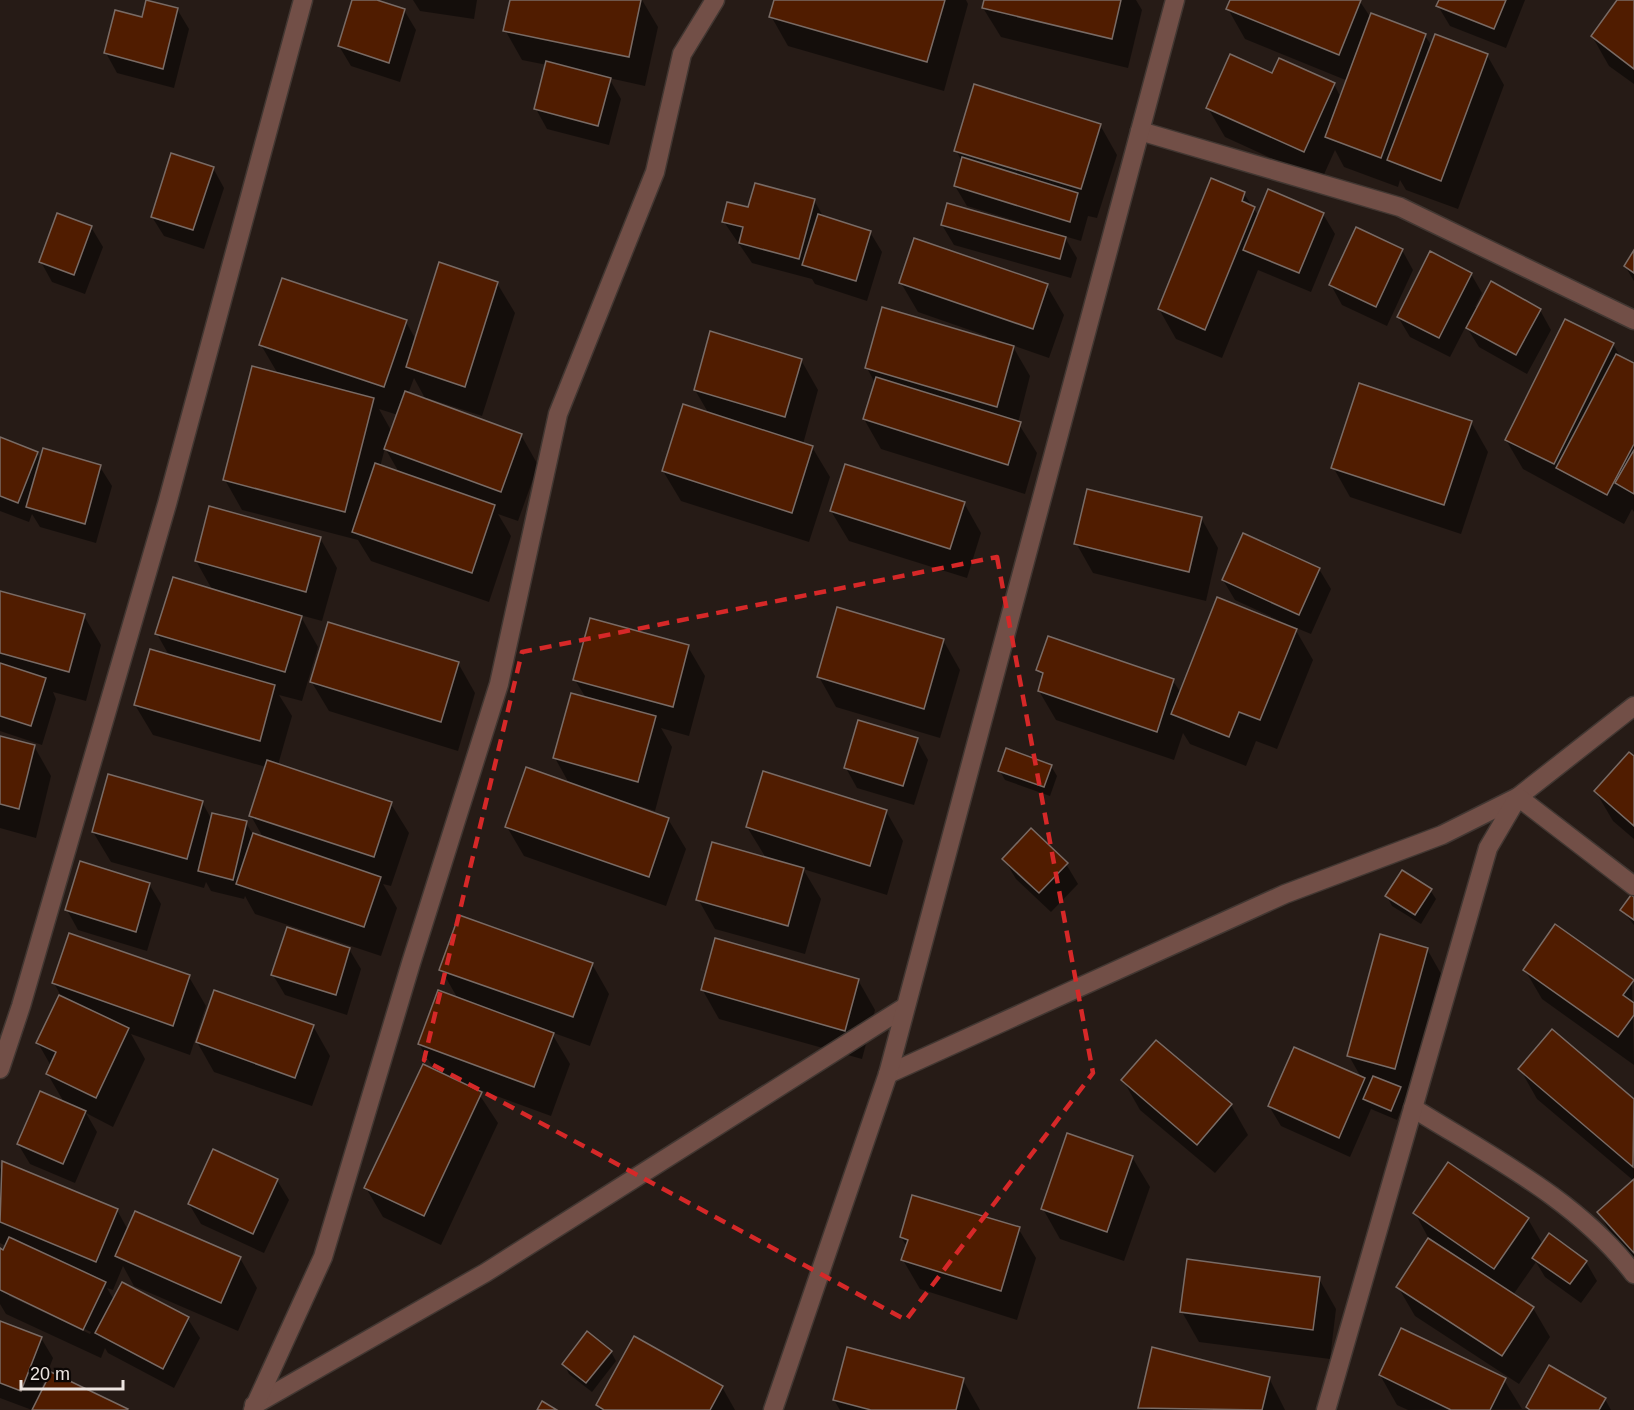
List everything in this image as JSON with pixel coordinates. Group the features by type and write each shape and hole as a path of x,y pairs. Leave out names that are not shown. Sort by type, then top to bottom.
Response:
{"street":[{"path":"0,1069 21,1006 167,504 303,0"},
{"path":"251,1408 323,1257 411,963 499,684 558,414 655,172 682,54 714,0"},
{"path":"773,1410 888,1074 1175,0"},
{"path":"1140,131 1400,207 1634,321"},
{"path":"888,1074 1285,894 1442,835 1518,797 1634,706"},
{"path":"1518,797 1634,886"},
{"path":"1326,1410 1488,848 1518,797"},
{"path":"251,1408 485,1273 905,1007"},
{"path":"1413,1108 1548,1193 1614,1248 1634,1274"}],"highlighted area":[{"path":"997,557 1093,1073 906,1320 424,1060 522,652"}],"building":[{"path":"146,0 178,8 163,69 104,53 115,10 142,17"},
{"path":"352,0 377,0 405,9 389,63 338,46"},
{"path":"510,0 641,0 629,57 503,31"},
{"path":"774,0 945,0 927,62 769,17"},
{"path":"984,0 1121,0 1112,39 982,8"},
{"path":"1230,0 1361,0 1339,55 1226,9"},
{"path":"1439,0 1506,0 1494,29 1436,6"},
{"path":"1617,0 1634,0 1634,69 1591,36"},
{"path":"1371,13 1426,34 1381,158 1325,137"},
{"path":"1435,34 1488,54 1441,181 1387,160"},
{"path":"1230,54 1272,73 1279,58 1335,83 1304,152 1206,108"},
{"path":"546,61 611,78 598,126 534,109"},
{"path":"974,84 1101,124 1081,189 954,151"},
{"path":"171,153 214,167 193,230 151,217"},
{"path":"962,157 1078,193 1070,222 954,186"},
{"path":"1211,178 1245,192 1242,201 1255,207 1205,330 1158,309"},
{"path":"755,183 815,199 799,259 739,243 743,227 722,222 727,202 748,207"},
{"path":"1268,189 1324,213 1299,273 1243,250"},
{"path":"947,203 1066,237 1060,259 941,225"},
{"path":"57,213 92,226 74,275 39,262"},
{"path":"818,214 871,231 856,281 802,265"},
{"path":"1356,227 1403,249 1376,307 1329,285"},
{"path":"914,238 1048,284 1033,329 899,283"},
{"path":"1634,250 1634,273 1624,266"},
{"path":"1430,251 1472,273 1439,338 1397,317"},
{"path":"439,262 498,282 465,387 406,367"},
{"path":"282,278 407,320 384,387 259,345"},
{"path":"1491,281 1541,309 1516,355 1466,328"},
{"path":"882,307 1014,346 997,407 865,368"},
{"path":"1565,319 1614,343 1554,464 1505,440"},
{"path":"710,331 802,359 785,417 694,390"},
{"path":"1616,354 1634,363 1634,444 1607,495 1556,468"},
{"path":"252,366 374,398 345,512 223,480"},
{"path":"876,377 1021,422 1008,465 863,419"},
{"path":"1359,383 1472,421 1444,505 1331,468"},
{"path":"405,391 522,434 501,492 384,449"},
{"path":"683,404 813,446 792,513 662,471"},
{"path":"0,437 38,452 18,503 0,496"},
{"path":"43,448 101,465 85,524 26,507"},
{"path":"1634,450 1634,494 1615,483"},
{"path":"375,463 495,505 472,573 352,532"},
{"path":"845,464 965,502 950,549 830,511"},
{"path":"1087,489 1202,517 1189,572 1074,544"},
{"path":"209,506 321,537 306,592 195,561"},
{"path":"1243,533 1320,568 1299,615 1222,580"},
{"path":"173,577 302,616 285,672 155,634"},
{"path":"0,591 85,614 69,672 0,653"},
{"path":"1217,597 1297,629 1260,720 1239,712 1229,737 1171,714"},
{"path":"837,607 944,639 924,709 817,677"},
{"path":"590,618 689,645 673,707 573,680"},
{"path":"328,622 459,662 441,722 310,682"},
{"path":"1048,636 1174,679 1157,732 1038,691 1043,673 1036,670"},
{"path":"150,649 275,685 260,741 134,705"},
{"path":"0,663 46,678 31,726 0,716"},
{"path":"571,693 656,716 638,782 553,758"},
{"path":"858,720 918,738 903,786 844,768"},
{"path":"0,736 35,745 19,809 0,804"},
{"path":"1006,748 1052,765 1044,787 998,771"},
{"path":"1629,752 1634,756 1634,826 1594,791"},
{"path":"267,760 392,802 374,857 249,816"},
{"path":"526,767 669,818 649,877 505,827"},
{"path":"763,771 887,810 870,866 746,827"},
{"path":"108,774 203,801 187,859 92,832"},
{"path":"212,813 247,821 233,880 198,871"},
{"path":"1031,828 1068,863 1039,893 1002,859"},
{"path":"253,833 381,877 364,927 236,884"},
{"path":"712,842 804,868 788,926 696,900"},
{"path":"80,861 150,883 136,932 65,910"},
{"path":"1402,870 1432,889 1415,915 1385,896"},
{"path":"1631,895 1634,897 1634,920 1620,910"},
{"path":"459,915 593,963 573,1017 439,970"},
{"path":"1555,924 1634,980 1623,995 1634,1003 1634,1015 1618,1037 1523,970"},
{"path":"287,927 350,948 336,995 271,975"},
{"path":"69,933 190,975 173,1026 52,983"},
{"path":"1380,934 1428,948 1395,1069 1347,1056"},
{"path":"715,938 859,979 845,1031 701,990"},
{"path":"214,990 314,1025 295,1078 196,1042"},
{"path":"438,990 554,1033 534,1087 418,1044"},
{"path":"59,995 129,1028 96,1098 46,1074 56,1052 36,1043"},
{"path":"1552,1029 1634,1099 1633,1167 1518,1069"},
{"path":"1156,1040 1232,1104 1197,1145 1121,1080"},
{"path":"1294,1047 1365,1078 1339,1138 1268,1106"},
{"path":"423,1064 482,1092 424,1216 364,1188"},
{"path":"1373,1076 1401,1087 1391,1111 1363,1099"},
{"path":"40,1091 86,1111 63,1164 17,1144"},
{"path":"1067,1133 1133,1156 1107,1232 1041,1209"},
{"path":"213,1149 278,1179 253,1234 188,1204"},
{"path":"2,1161 118,1209 96,1262 0,1222"},
{"path":"1448,1162 1529,1218 1494,1269 1413,1213"},
{"path":"1634,1179 1634,1253 1597,1212"},
{"path":"912,1195 1020,1227 1001,1291 901,1260 908,1240 900,1237"},
{"path":"135,1211 241,1257 221,1303 115,1256"},
{"path":"1549,1233 1587,1261 1570,1284 1532,1258"},
{"path":"9,1237 106,1282 83,1330 0,1290 0,1248 3,1250"},
{"path":"1428,1238 1534,1307 1502,1356 1396,1287"},
{"path":"1187,1259 1320,1277 1313,1330 1180,1312"},
{"path":"122,1282 189,1317 163,1369 95,1333"},
{"path":"0,1321 42,1337 21,1391 0,1383"},
{"path":"1401,1328 1506,1378 1490,1410 1451,1410 1379,1375"},
{"path":"587,1331 612,1351 586,1383 562,1364"},
{"path":"634,1336 723,1386 710,1410 604,1410 596,1405"},
{"path":"847,1347 964,1378 956,1410 871,1410 833,1400"},
{"path":"1152,1347 1270,1377 1262,1410 1138,1408"},
{"path":"1549,1365 1606,1398 1599,1410 1530,1410 1526,1407"},
{"path":"51,1372 128,1409 32,1410"},
{"path":"542,1401 557,1410 537,1410"}]}
